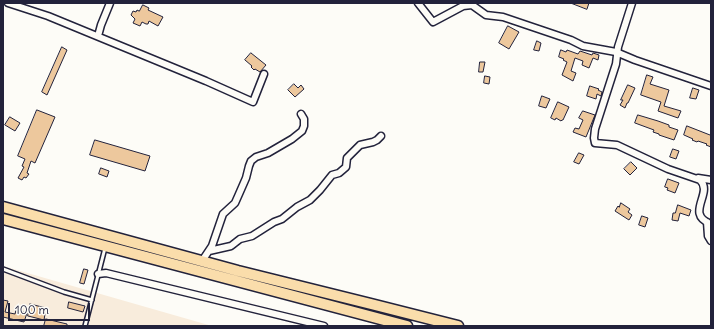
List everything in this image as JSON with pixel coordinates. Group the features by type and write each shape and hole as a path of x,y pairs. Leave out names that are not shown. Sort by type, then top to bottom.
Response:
{"highway":[{"path":"3,207 202,261 458,326"},
{"path":"3,219 390,324 407,326"}],"street":[{"path":"8,3 48,16 98,36 253,102 264,74"},
{"path":"98,36 110,3"},
{"path":"418,3 433,22 463,6 472,5 486,15 503,17 571,40 583,46 617,52 635,60 711,86"},
{"path":"632,3 618,47 616,64 595,129 595,143 617,145 668,169 700,180 704,183 706,190 700,209 700,214 702,219 709,223 708,236 711,242"},
{"path":"202,261 212,246 223,214 239,194 251,161 292,139 302,131 304,119 301,114"},
{"path":"209,251 231,246 240,239 252,236 274,222 282,219 297,207 310,200 332,175 339,173 346,167 347,158 360,145 373,142 381,136"},
{"path":"692,177 711,180"},
{"path":"98,274 106,273 324,326"}],"lane":[{"path":"85,326 105,246"},
{"path":"3,269 64,292 92,300"}],"shaded area":[{"path":"3,266 212,326 3,326"}],"building":[{"path":"571,3 589,3 587,9"},
{"path":"143,5 149,8 148,10 163,17 158,26 149,21 148,24 142,22 140,26 133,23 135,19 131,15 133,11 139,11"},
{"path":"508,26 519,32 509,49 499,43"},
{"path":"537,41 541,43 539,51 534,50"},
{"path":"62,47 67,50 47,95 42,92"},
{"path":"561,50 566,52 567,50 578,54 580,51 592,55 593,53 599,55 598,60 593,58 589,68 582,65 583,61 575,58 571,71 576,73 573,81 562,75 567,62 559,57"},
{"path":"251,53 266,65 260,72 255,69 254,70 245,60"},
{"path":"480,62 485,62 483,72 479,72"},
{"path":"647,75 653,77 650,84 669,90 664,106 681,111 678,118 658,111 661,102 641,95"},
{"path":"485,76 490,77 489,84 484,83"},
{"path":"294,84 298,88 301,85 304,89 295,97 288,90"},
{"path":"628,85 635,88 625,108 620,105"},
{"path":"590,86 599,89 598,90 602,92 601,96 597,94 596,99 587,96"},
{"path":"693,88 699,90 696,99 690,98"},
{"path":"542,96 550,99 546,108 539,106"},
{"path":"558,102 569,107 563,120 561,121 556,118 555,120 551,118"},
{"path":"37,110 55,117 35,163 31,161 27,173 29,174 22,180 18,178 24,167 22,166 25,159 18,156"},
{"path":"583,111 595,115 586,137 573,132 575,128 579,129 583,120 579,118"},
{"path":"638,115 669,125 669,127 678,130 674,140 659,135 653,132 654,130 635,123"},
{"path":"10,117 20,123 15,131 5,125"},
{"path":"687,126 710,135 711,134 711,147 706,145 707,144 692,140 693,139 684,135"},
{"path":"95,140 150,156 145,171 90,155"},
{"path":"673,149 679,151 676,159 670,157"},
{"path":"579,153 584,155 579,164 574,162"},
{"path":"631,162 637,168 630,175 624,169"},
{"path":"101,168 109,171 107,177 99,174"},
{"path":"668,179 679,183 675,193 667,190 668,188 665,187"},
{"path":"621,203 630,209 628,212 632,215 629,220 615,211"},
{"path":"678,205 691,210 689,216 680,213 678,221 672,220 673,213 675,213"},
{"path":"642,216 648,218 645,227 639,225"},
{"path":"84,269 88,270 84,284 80,283"},
{"path":"3,300 8,301 5,312 15,314 16,310 27,313 24,322 3,317"},
{"path":"69,302 85,306 83,312 68,308"},
{"path":"30,304 46,308 44,320 28,316"},
{"path":"46,319 67,324 67,326 44,326"}]}
